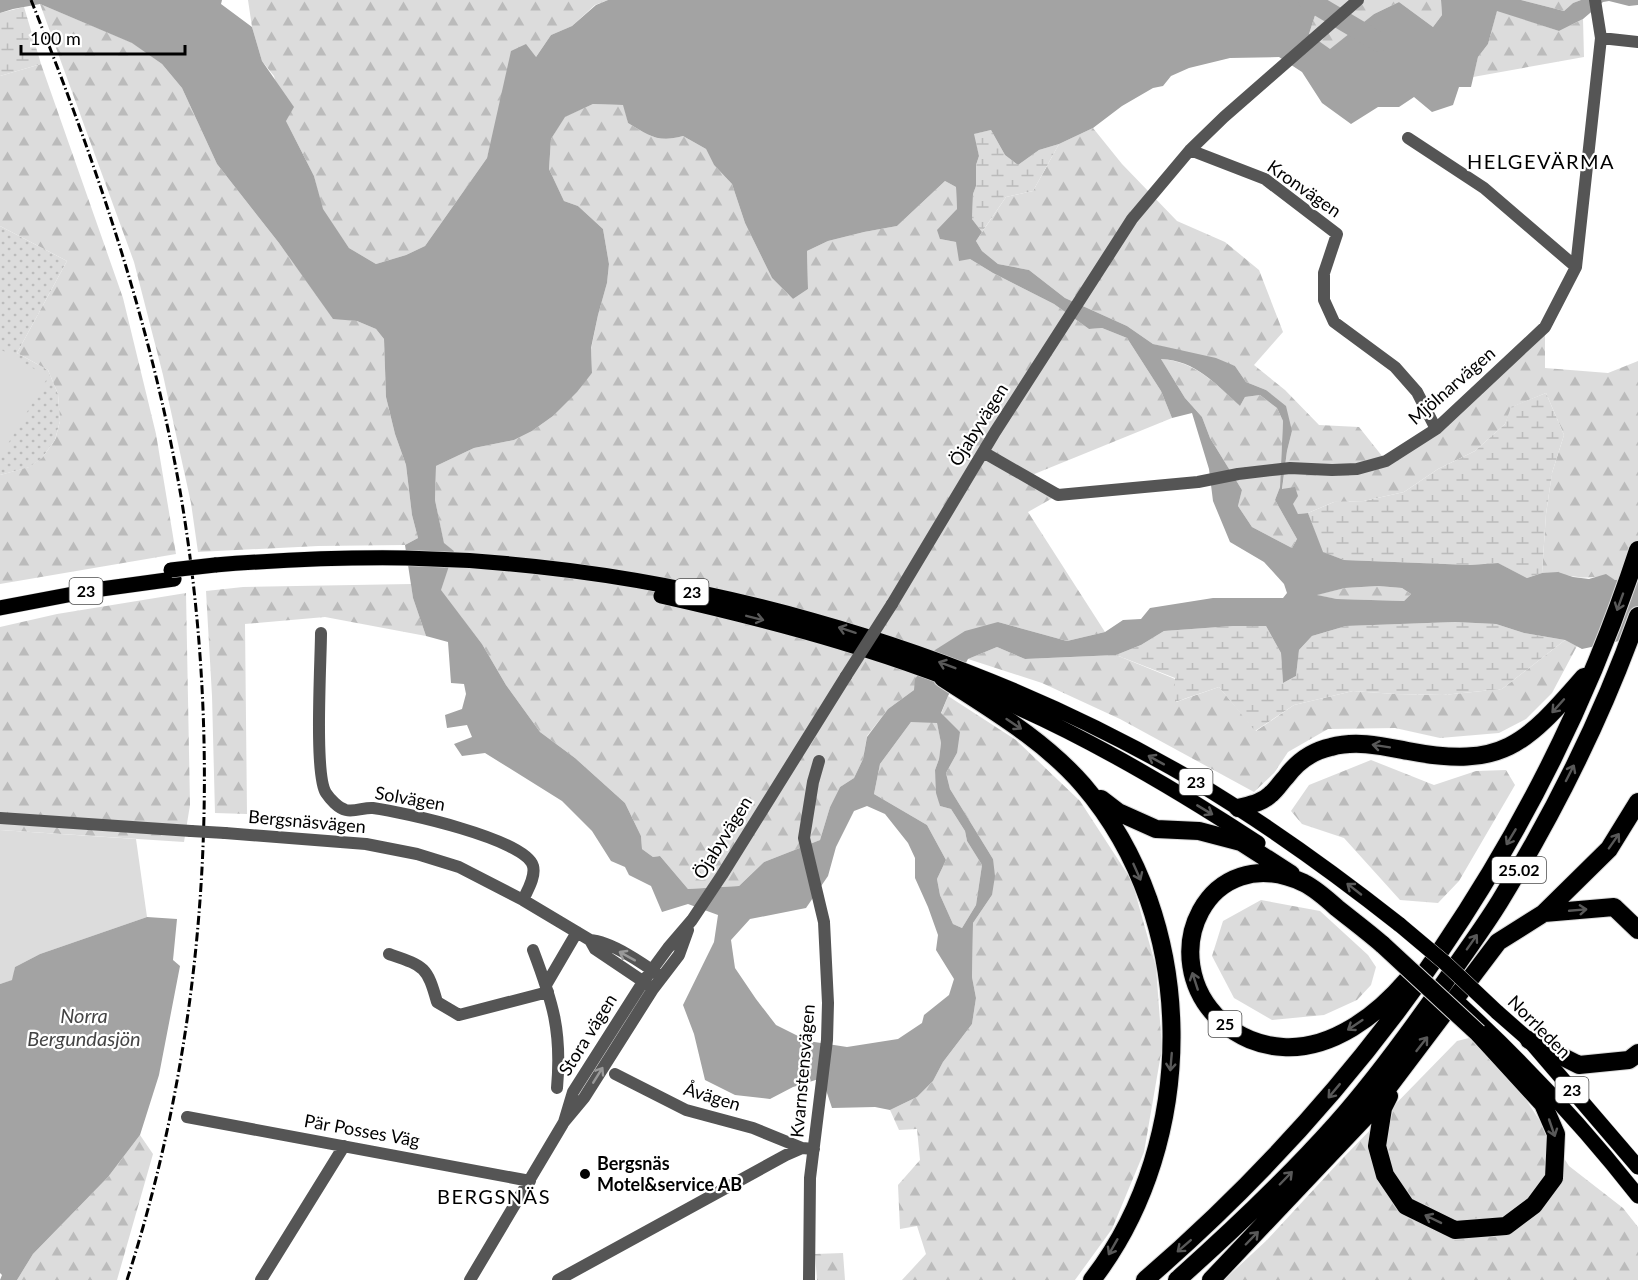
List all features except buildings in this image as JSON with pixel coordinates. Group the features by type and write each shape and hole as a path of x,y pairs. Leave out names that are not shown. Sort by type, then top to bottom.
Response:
{"highway":[{"name":"25","path":"1319,890 1271,873 1256,873 1230,879 1206,901 1194,927 1190,958 1197,989 1205,1004 1228,1028 1257,1042 1275,1047 1295,1048 1325,1041 1358,1024 1393,996 1412,973 1446,944 1518,825 1560,743 1599,657 1638,551"},
{"name":"25.02","path":"1177,1280 1245,1220 1299,1164 1408,1036 1499,904 1538,837 1581,751 1638,616"},
{"path":"1238,808 1271,795 1297,764 1317,751 1329,747 1370,744 1451,758 1468,758 1501,751 1538,727 1599,657"},
{"path":"943,678 968,685 1041,744 1083,785 1118,812 1156,829 1199,831 1242,842 1319,890 1385,942 1483,1034 1530,1072"},
{"path":"1083,785 1128,852 1151,905 1165,963 1172,1020 1170,1076 1155,1151 1131,1214 1092,1280"},
{"path":"1211,1280 1368,1114 1497,942 1544,913 1609,849 1638,802"},
{"path":"1544,913 1614,907 1638,930"},
{"path":"1145,1280 1203,1229 1322,1106 1381,1033 1446,944"},
{"path":"1403,1068 1383,1108 1377,1146 1385,1175 1406,1206 1455,1230 1506,1226 1534,1205 1554,1178 1556,1134 1543,1104 1483,1034"},
{"path":"1529,1041 1579,1065 1629,1060 1638,1053"}],"main road":[{"name":"23","path":"0,599 92,580 215,570 311,558 454,565 517,565 604,577 753,604 830,625 918,661 1071,733 1228,824 1296,868 1319,890"},
{"name":"23","path":"0,608 172,574"},
{"name":"23","path":"918,661 943,678"},
{"name":"23","path":"968,685 1003,686 1095,728 1190,779 1238,808"},
{"name":"Norrleden","path":"1238,808 1318,861 1444,962 1529,1041 1638,1167"},
{"path":"1385,942 1460,1004 1483,1034"},
{"name":"23","path":"1530,1072 1583,1129 1638,1196"}],"street":[{"name":"Öjabyvägen","path":"657,974 722,875 892,604 983,452 1132,219 1191,150 1224,117 1358,0"},
{"name":"Mjölnarvägen","path":"983,452 1058,495 1198,482 1238,474 1290,468 1357,469 1386,461 1436,429 1545,327 1576,267 1601,38 1595,0"},
{"path":"1601,38 1638,42"},
{"path":"1408,138 1484,188 1576,267"},
{"name":"Kronvägen","path":"1191,150 1265,179 1337,234 1324,273 1324,300 1334,322 1395,367 1417,392 1436,429"},
{"name":"Solvägen","path":"321,633 321,781 324,790 333,802 346,810 371,808 411,814 453,825 507,845 527,856 533,864 534,873 523,900"},
{"name":"Kvarnstensvägen","path":"810,1280 808,1149 823,1080 828,1003 824,934 804,838 813,782 819,762"},
{"name":"Bergsnäsvägen","path":"0,818 366,844 417,854 459,867 523,900 590,940 595,949 648,985"},
{"path":"389,954 415,963 424,969 430,977 437,1002 459,1015 547,988 577,932"},
{"name":"Bergsnäsvägen","path":"590,940 599,940 657,974"},
{"path":"533,950 554,1008 559,1039 557,1088"},
{"name":"Stora vägen","path":"470,1280 531,1181 564,1122 584,1098 648,985 657,974"},
{"name":"Åvägen","path":"615,1074 686,1110 753,1128 808,1149"},
{"name":"Pär Posses Väg","path":"187,1117 531,1181"},
{"path":"261,1280 344,1146"},
{"path":"558,1280 808,1149"}],"green space":[{"path":"248,0 608,0 595,5 572,26 551,35 499,111 487,158 425,246 406,255 376,264 349,248 322,209 314,176 286,121 274,76 262,61 252,27"},
{"path":"1323,0 1441,0 1442,15 1433,27 1399,2 1374,14 1330,50 1309,34 1318,6"},
{"path":"1521,0 1581,0 1573,3 1564,11"},
{"path":"40,4 133,43 162,64 182,88 217,164 279,243 333,318 357,321 376,329 384,339 386,397 395,434 406,465 412,515 418,538 405,545 318,546 198,552 191,503 163,375 134,262"},
{"path":"24,7 41,64 0,76 0,13"},
{"path":"1497,10 1559,31 1583,19 1584,57 1473,77 1478,57 1488,44"},
{"path":"41,64 123,298 156,434 176,554 0,584 0,475 29,467 42,458 55,440 60,421 58,394 48,370 17,353 67,261 0,226 0,76"},
{"path":"593,104 624,105 628,123 642,132 667,139 683,136 706,149 714,165 732,184 745,223 772,278 793,299 808,289 807,251 828,241 897,226 945,181 956,187 957,209 940,239 956,242 970,259 1054,304 1089,329 1102,328 1127,338 1161,391 1172,418 1027,477 1058,495 1028,512 1105,632 1067,641 998,622 888,709 867,736 863,759 854,778 840,787 830,807 820,840 764,862 739,886 688,889 660,856 653,857 642,849 641,836 625,803 575,758 540,732 506,685 482,644 440,590 454,551 444,544 435,500 436,466 474,448 514,440 532,431 553,416 592,373 591,349 607,283 609,264 603,229 578,206 564,201 549,169 551,139 564,117"},
{"path":"1093,128 1122,164 1177,221 1225,242 1259,270 1283,332 1254,365 1285,390 1319,425 1359,427 1386,461 1436,429 1545,327 1545,368 1608,373 1638,361 1638,579 1615,580 1606,575 1587,578 1542,573 1546,514 1552,473 1564,435 1546,393 1512,407 1505,424 1475,451 1438,469 1404,492 1364,501 1334,502 1308,513 1298,514 1282,490 1292,431 1266,390 1246,382 1235,366 1153,344 1127,326 1065,298 1029,270 998,264 982,251 976,241 1006,197 1033,191 1059,144"},
{"path":"991,130 1005,155 1018,165 1039,150 1059,144 1033,191 1006,197 982,232 972,219 976,165 979,156 973,134"},
{"path":"0,226 67,261 17,353 48,370 58,394 60,421 55,440 42,458 30,467 0,475"},
{"path":"0,349 48,377 0,457"},
{"path":"1161,359 1184,364 1194,369 1214,382 1240,406 1245,397 1260,395 1277,408 1283,421 1280,487 1275,500 1297,539 1292,548 1252,527 1238,506 1242,490 1210,438 1202,417 1185,398"},
{"path":"1546,393 1564,435 1552,473 1546,514 1542,573 1527,578 1497,563 1470,565 1344,560 1322,552 1308,513 1334,502 1364,501 1404,492 1438,469 1475,451 1505,424 1511,407"},
{"path":"411,584 413,598 426,636 325,617 245,624 247,814 215,813 206,591 243,587"},
{"path":"1378,586 1402,588 1411,594 1404,601 1337,599 1315,595 1345,588"},
{"path":"186,593 190,805 184,842 0,830 0,627 57,614"},
{"path":"1455,622 1496,624 1524,633 1565,640 1502,689 1443,695 1353,691 1294,705 1255,731 1219,687 1175,702 1175,678 1116,655 1141,645 1164,631 1266,626 1281,653 1283,683 1296,676 1299,650 1312,636 1346,626"},
{"path":"1565,640 1577,646 1552,693 1526,719 1499,733 1440,738 1395,728 1328,729 1288,752 1274,773 1254,792 1120,719 1042,683 968,659 997,647 1025,659 1116,655 1175,679 1176,702 1219,687 1256,731 1294,705 1353,691 1443,695 1502,689"},
{"path":"948,696 1016,740 1080,801 1132,881 1156,967 1162,1048 1144,1152 1112,1229 1075,1280 902,1280 926,1254 917,1226 900,1229 898,1185 920,1160 917,1129 899,1130 890,1110 917,1097 933,1081 943,1062 972,1024 976,998 972,977 973,923 992,895 993,859 950,789 946,773 957,753 941,714"},
{"path":"911,722 937,722 941,743 935,770 940,806 951,809 982,865 976,905 962,928 953,924 940,895 937,879 946,860 927,825 874,794 880,764"},
{"path":"1371,760 1434,785 1476,771 1506,770 1515,785 1459,881 1438,903 1400,900 1344,838 1302,824 1291,811 1309,785"},
{"path":"0,830 136,839 147,917 40,954 15,967 13,980 0,984"},
{"path":"1261,900 1320,911 1368,955 1376,967 1371,985 1357,1000 1324,1015 1272,1020 1234,998 1212,956 1223,921"},
{"path":"1473,1037 1512,1078 1569,1166 1623,1208 1638,1227 1638,1280 1224,1280 1267,1240 1457,1041"},
{"path":"140,1135 153,1154 117,1280 17,1280 33,1254 108,1177"},
{"path":"843,1253 845,1280 817,1280 815,1254"}],"water":[{"path":"0,0 222,0 221,4 252,27 262,61 294,107 286,121 314,176 323,209 349,248 376,264 406,255 425,246 487,158 511,51 526,44 536,57 551,35 572,26 596,5 608,0 1323,0 1318,6 1309,34 1330,49 1374,14 1399,2 1433,27 1442,15 1441,0 1521,0 1564,11 1573,3 1581,0 1638,0 1638,5 1629,6 1609,1 1603,2 1583,19 1559,31 1497,11 1488,44 1478,57 1471,87 1459,87 1453,105 1432,112 1414,97 1399,107 1378,107 1351,124 1322,103 1302,72 1279,57 1230,58 1189,68 1171,76 1163,86 1153,88 1122,106 1093,128 1059,144 1039,150 1018,165 1005,155 991,130 974,134 979,156 976,165 972,219 982,232 976,241 982,251 998,264 1029,270 1065,298 1127,326 1153,344 1216,358 1235,366 1246,382 1266,390 1286,406 1292,431 1282,489 1295,487 1298,496 1293,504 1298,514 1308,513 1323,552 1344,560 1470,565 1498,563 1527,578 1542,573 1558,572 1589,579 1606,574 1615,580 1638,579 1638,637 1582,649 1565,640 1524,633 1496,624 1455,622 1346,626 1312,636 1299,650 1296,676 1283,683 1281,653 1266,626 1164,631 1141,645 1116,655 1025,659 997,647 968,659 941,713 960,732 957,753 946,773 950,789 993,859 995,876 992,895 973,923 972,977 976,998 972,1024 943,1062 933,1081 917,1097 890,1110 875,1107 832,1108 822,1078 793,1087 770,1099 735,1095 705,1080 694,1034 683,1005 714,942 718,915 688,904 662,912 651,886 629,875 625,867 611,861 592,831 562,801 485,753 462,756 454,744 472,737 467,725 447,728 445,715 462,709 466,694 464,684 451,683 448,642 426,636 413,598 405,545 418,538 412,515 406,465 395,434 386,397 384,339 376,329 357,321 333,319 279,243 217,164 182,88 162,64 132,43 40,4 0,13","holes":["593,104 623,105 628,123 642,132 667,139 683,136 706,149 714,165 732,184 745,223 772,278 793,299 808,289 807,251 828,241 897,226 945,181 956,187 957,209 937,230 940,239 956,242 959,261 970,259 1054,304 1089,329 1102,328 1127,338 1161,391 1172,418 1192,413 1209,469 1213,501 1230,542 1264,562 1284,584 1287,593 1283,598 1213,598 1150,608 1141,619 1123,620 1105,632 1067,641 998,622 965,631 935,650 915,679 914,690 888,709 867,737 863,759 854,778 840,787 830,807 820,840 764,862 739,886 688,889 660,856 653,857 642,849 641,836 625,803 575,758 540,732 506,685 482,644 441,590 454,551 444,543 435,500 436,466 474,448 514,440 532,431 553,416 592,373 591,348 607,283 609,264 603,229 578,206 564,201 549,169 551,139 565,117","1161,359 1173,360 1195,369 1214,382 1240,406 1245,397 1260,395 1277,408 1283,421 1280,487 1275,500 1297,539 1292,548 1252,527 1238,506 1242,490 1210,438 1202,417 1185,398","1378,586 1402,588 1411,594 1404,601 1337,599 1317,595 1345,588","911,722 937,723 941,743 935,770 936,793 940,806 951,809 982,865 976,905 962,928 953,924 940,895 937,879 946,860 927,825 874,794 880,764","867,806 885,814 908,843 915,858 915,878 938,935 936,950 954,979 949,995 924,1015 922,1023 898,1039 847,1047 808,1041 776,1025 735,968 731,940 750,919 806,908 828,876 836,847 854,811"]},
{"name":"Norra Bergundasjön","path":"147,917 177,919 173,960 180,966 159,1075 140,1135 108,1177 33,1254 17,1280 0,1280 2,1275 0,1273 0,984 12,980 15,967 40,954"}],"waterway":[{"path":"1308,0 1379,42"}],"railway":[{"path":"31,0 98,178 136,300 152,361 179,485 193,584 202,684 204,785 201,885 192,986 176,1085 155,1184 127,1280"}],"place":[{"name":"Bergsnäs Motel&service AB","path":"585,1174"}],"district":[{"name":"HELGEVÄRMA","path":"1541,162"},
{"name":"BERGSNÄS","path":"494,1197"}]}
